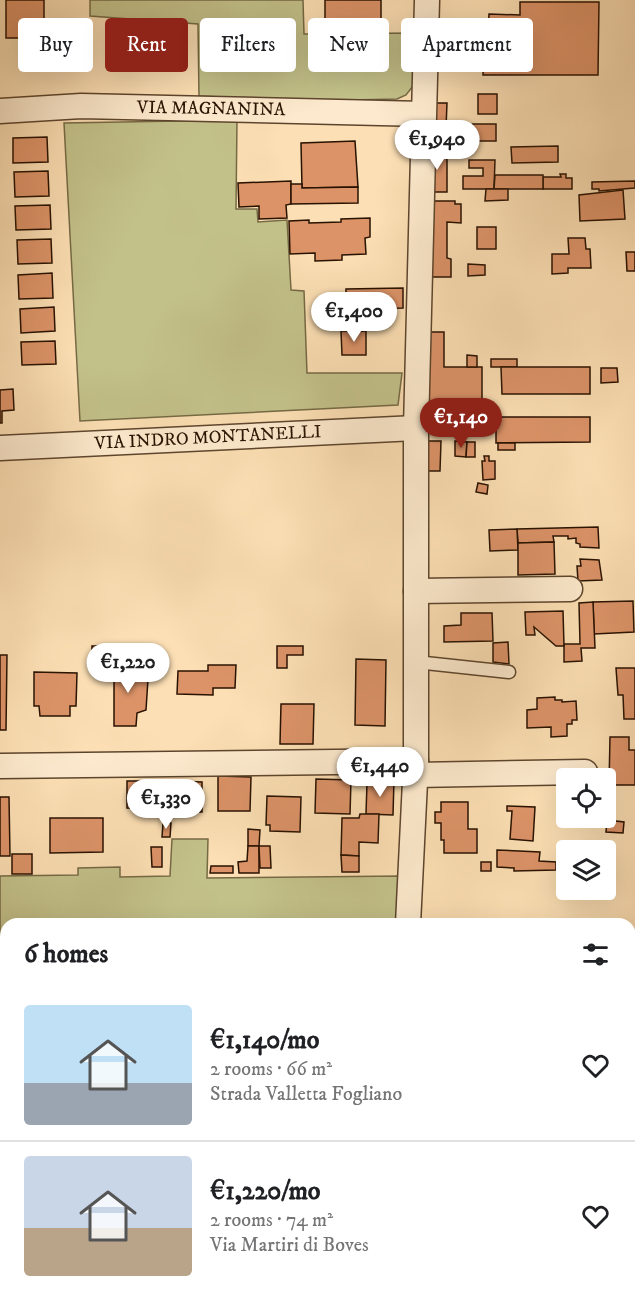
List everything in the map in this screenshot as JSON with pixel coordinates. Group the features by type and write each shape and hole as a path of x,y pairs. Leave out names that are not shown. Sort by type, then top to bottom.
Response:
{"street":[{"path":"408,918 416,768 416,428 427,0"},
{"name":"VIA MAGNANINA","path":"0,111 81,106 423,114"},
{"name":"VIA INDRO MONTANELLI","path":"0,448 416,428"},
{"path":"416,591 570,589"},
{"path":"0,766 416,768 556,771"}],"lane":[{"path":"416,662 509,672"}],"shaded area":[{"path":"90,0 303,0 304,34 308,34 308,72 389,72 389,33 401,33 401,72 414,72 413,86 406,95 397,99 305,101 199,96 198,24 188,23 188,18 90,16"},
{"path":"237,120 236,209 257,209 258,222 287,220 291,290 304,291 307,373 402,373 398,405 80,421 64,123"},
{"path":"172,839 208,839 207,878 401,876 398,918 0,918 0,876 78,875 78,868 120,867 120,877 170,876"}],"building":[{"path":"6,0 44,0 44,18 18,18 18,38 6,38"},
{"path":"325,0 381,0 381,18 325,18"},
{"path":"520,2 599,2 598,75 483,75 483,72 533,72 533,18 489,18 489,14 520,15"},
{"path":"478,94 497,94 497,114 478,114"},
{"path":"429,103 447,103 446,128 469,128 469,141 428,141"},
{"path":"471,124 496,124 496,141 469,141"},
{"path":"47,137 48,162 13,163 13,138"},
{"path":"355,141 358,187 302,188 301,143"},
{"path":"558,146 558,162 512,163 511,147"},
{"path":"428,149 447,150 447,192 427,192"},
{"path":"469,160 495,160 494,189 463,189 463,176 483,176 483,168 469,168"},
{"path":"48,171 49,196 15,197 14,172"},
{"path":"560,174 566,174 566,178 572,178 572,189 543,189 543,177 561,177"},
{"path":"495,175 543,175 543,189 494,189"},
{"path":"291,181 291,204 286,205 287,218 259,219 259,206 239,207 238,183"},
{"path":"635,181 635,188 599,191 599,189 592,189 592,182"},
{"path":"291,184 302,184 302,188 358,187 358,203 291,204"},
{"path":"486,189 508,189 508,200 485,201"},
{"path":"623,190 625,219 580,221 579,195"},
{"path":"427,201 455,201 455,204 461,204 461,223 447,222 447,258 451,259 451,277 427,277"},
{"path":"50,205 51,229 16,230 15,206"},
{"path":"370,218 370,237 365,238 366,254 342,255 342,260 315,261 315,253 290,254 289,221 341,222 341,219"},
{"path":"477,227 496,227 496,249 477,249"},
{"path":"568,238 585,238 586,249 590,249 591,268 568,268 568,273 552,274 552,254 569,254"},
{"path":"51,239 52,263 18,264 17,240"},
{"path":"626,252 635,252 635,271 627,271"},
{"path":"468,264 485,265 485,275 468,276"},
{"path":"52,273 53,298 19,299 18,275"},
{"path":"403,288 403,308 362,309 362,331 344,331 343,309 346,309 346,289"},
{"path":"54,307 55,331 21,333 20,309"},
{"path":"341,331 366,331 366,355 342,355"},
{"path":"426,332 444,332 444,367 482,367 482,405 427,406"},
{"path":"55,341 56,364 22,365 21,342"},
{"path":"467,355 477,356 477,367 467,367"},
{"path":"491,359 517,359 517,367 491,367"},
{"path":"501,367 590,367 590,394 502,394"},
{"path":"601,368 617,368 618,382 601,383"},
{"path":"13,389 14,410 2,411 2,423 0,423 0,390"},
{"path":"496,417 590,417 590,442 496,443"},
{"path":"425,441 441,441 440,471 425,471"},
{"path":"455,441 467,442 466,457 455,456"},
{"path":"467,442 475,442 475,457 466,457"},
{"path":"498,443 515,443 515,450 498,450"},
{"path":"484,456 489,456 489,461 495,461 495,479 483,480"},
{"path":"478,483 488,485 487,494 476,492"},
{"path":"598,527 599,548 580,547 580,544 576,543 576,538 568,539 568,536 553,536 554,542 518,543 517,529"},
{"path":"517,529 518,550 490,551 489,530"},
{"path":"554,542 555,574 518,575 518,543"},
{"path":"580,559 599,560 602,580 578,581 577,566 581,566"},
{"path":"633,601 634,632 594,634 593,602"},
{"path":"593,602 595,648 581,648 582,661 564,662 564,644 580,644 579,603"},
{"path":"563,611 564,646 556,646 534,627 535,635 526,635 525,612"},
{"path":"461,613 492,613 493,641 444,642 444,626 461,625"},
{"path":"508,642 509,664 493,662 493,643"},
{"path":"92,646 111,646 111,654 92,655"},
{"path":"277,646 303,646 303,655 287,655 287,668 277,668"},
{"path":"0,655 7,655 6,730 0,730"},
{"path":"356,659 386,660 385,726 355,725"},
{"path":"114,662 136,662 136,679 148,679 146,710 137,713 136,726 114,726"},
{"path":"208,665 236,665 235,688 213,688 213,695 177,694 178,671 208,671"},
{"path":"616,668 635,668 635,719 624,719 623,695 618,695"},
{"path":"34,672 77,673 76,706 70,706 70,716 40,716 39,706 34,706"},
{"path":"555,697 555,700 562,700 562,702 576,701 577,720 572,720 572,724 567,724 567,736 551,737 551,727 527,728 527,710 537,709 537,698"},
{"path":"281,704 314,704 313,744 280,744"},
{"path":"610,737 629,737 629,750 635,750 635,785 616,785 616,768 609,768"},
{"path":"218,776 251,777 250,811 218,811"},
{"path":"316,779 351,780 350,814 315,813"},
{"path":"383,779 394,780 393,815 366,814 367,783 383,783"},
{"path":"127,781 155,781 155,809 127,808"},
{"path":"169,781 202,782 202,812 168,812"},
{"path":"267,796 301,797 300,832 270,831 270,825 266,825"},
{"path":"0,797 9,797 10,856 0,856"},
{"path":"441,802 468,802 468,829 477,829 477,853 444,853 441,823 435,823 435,812 441,812"},
{"path":"507,806 535,807 533,841 510,839 512,811 507,811"},
{"path":"360,814 379,814 378,843 359,842 359,856 341,855 342,818 359,818"},
{"path":"50,818 103,818 103,852 50,853"},
{"path":"616,821 624,822 623,833 606,832 606,828 616,828"},
{"path":"163,823 171,823 170,837 162,837"},
{"path":"248,829 260,830 259,846 248,846"},
{"path":"248,846 259,846 259,873 239,873 238,862 247,861"},
{"path":"259,846 270,846 271,868 260,868"},
{"path":"151,847 162,847 162,867 152,867"},
{"path":"497,850 540,852 539,861 556,862 556,870 514,871 514,868 497,867"},
{"path":"12,854 32,854 32,874 12,874"},
{"path":"341,855 359,856 359,872 342,872"},
{"path":"481,862 491,862 491,871 481,871"},
{"path":"211,866 233,866 233,873 210,873"}]}
